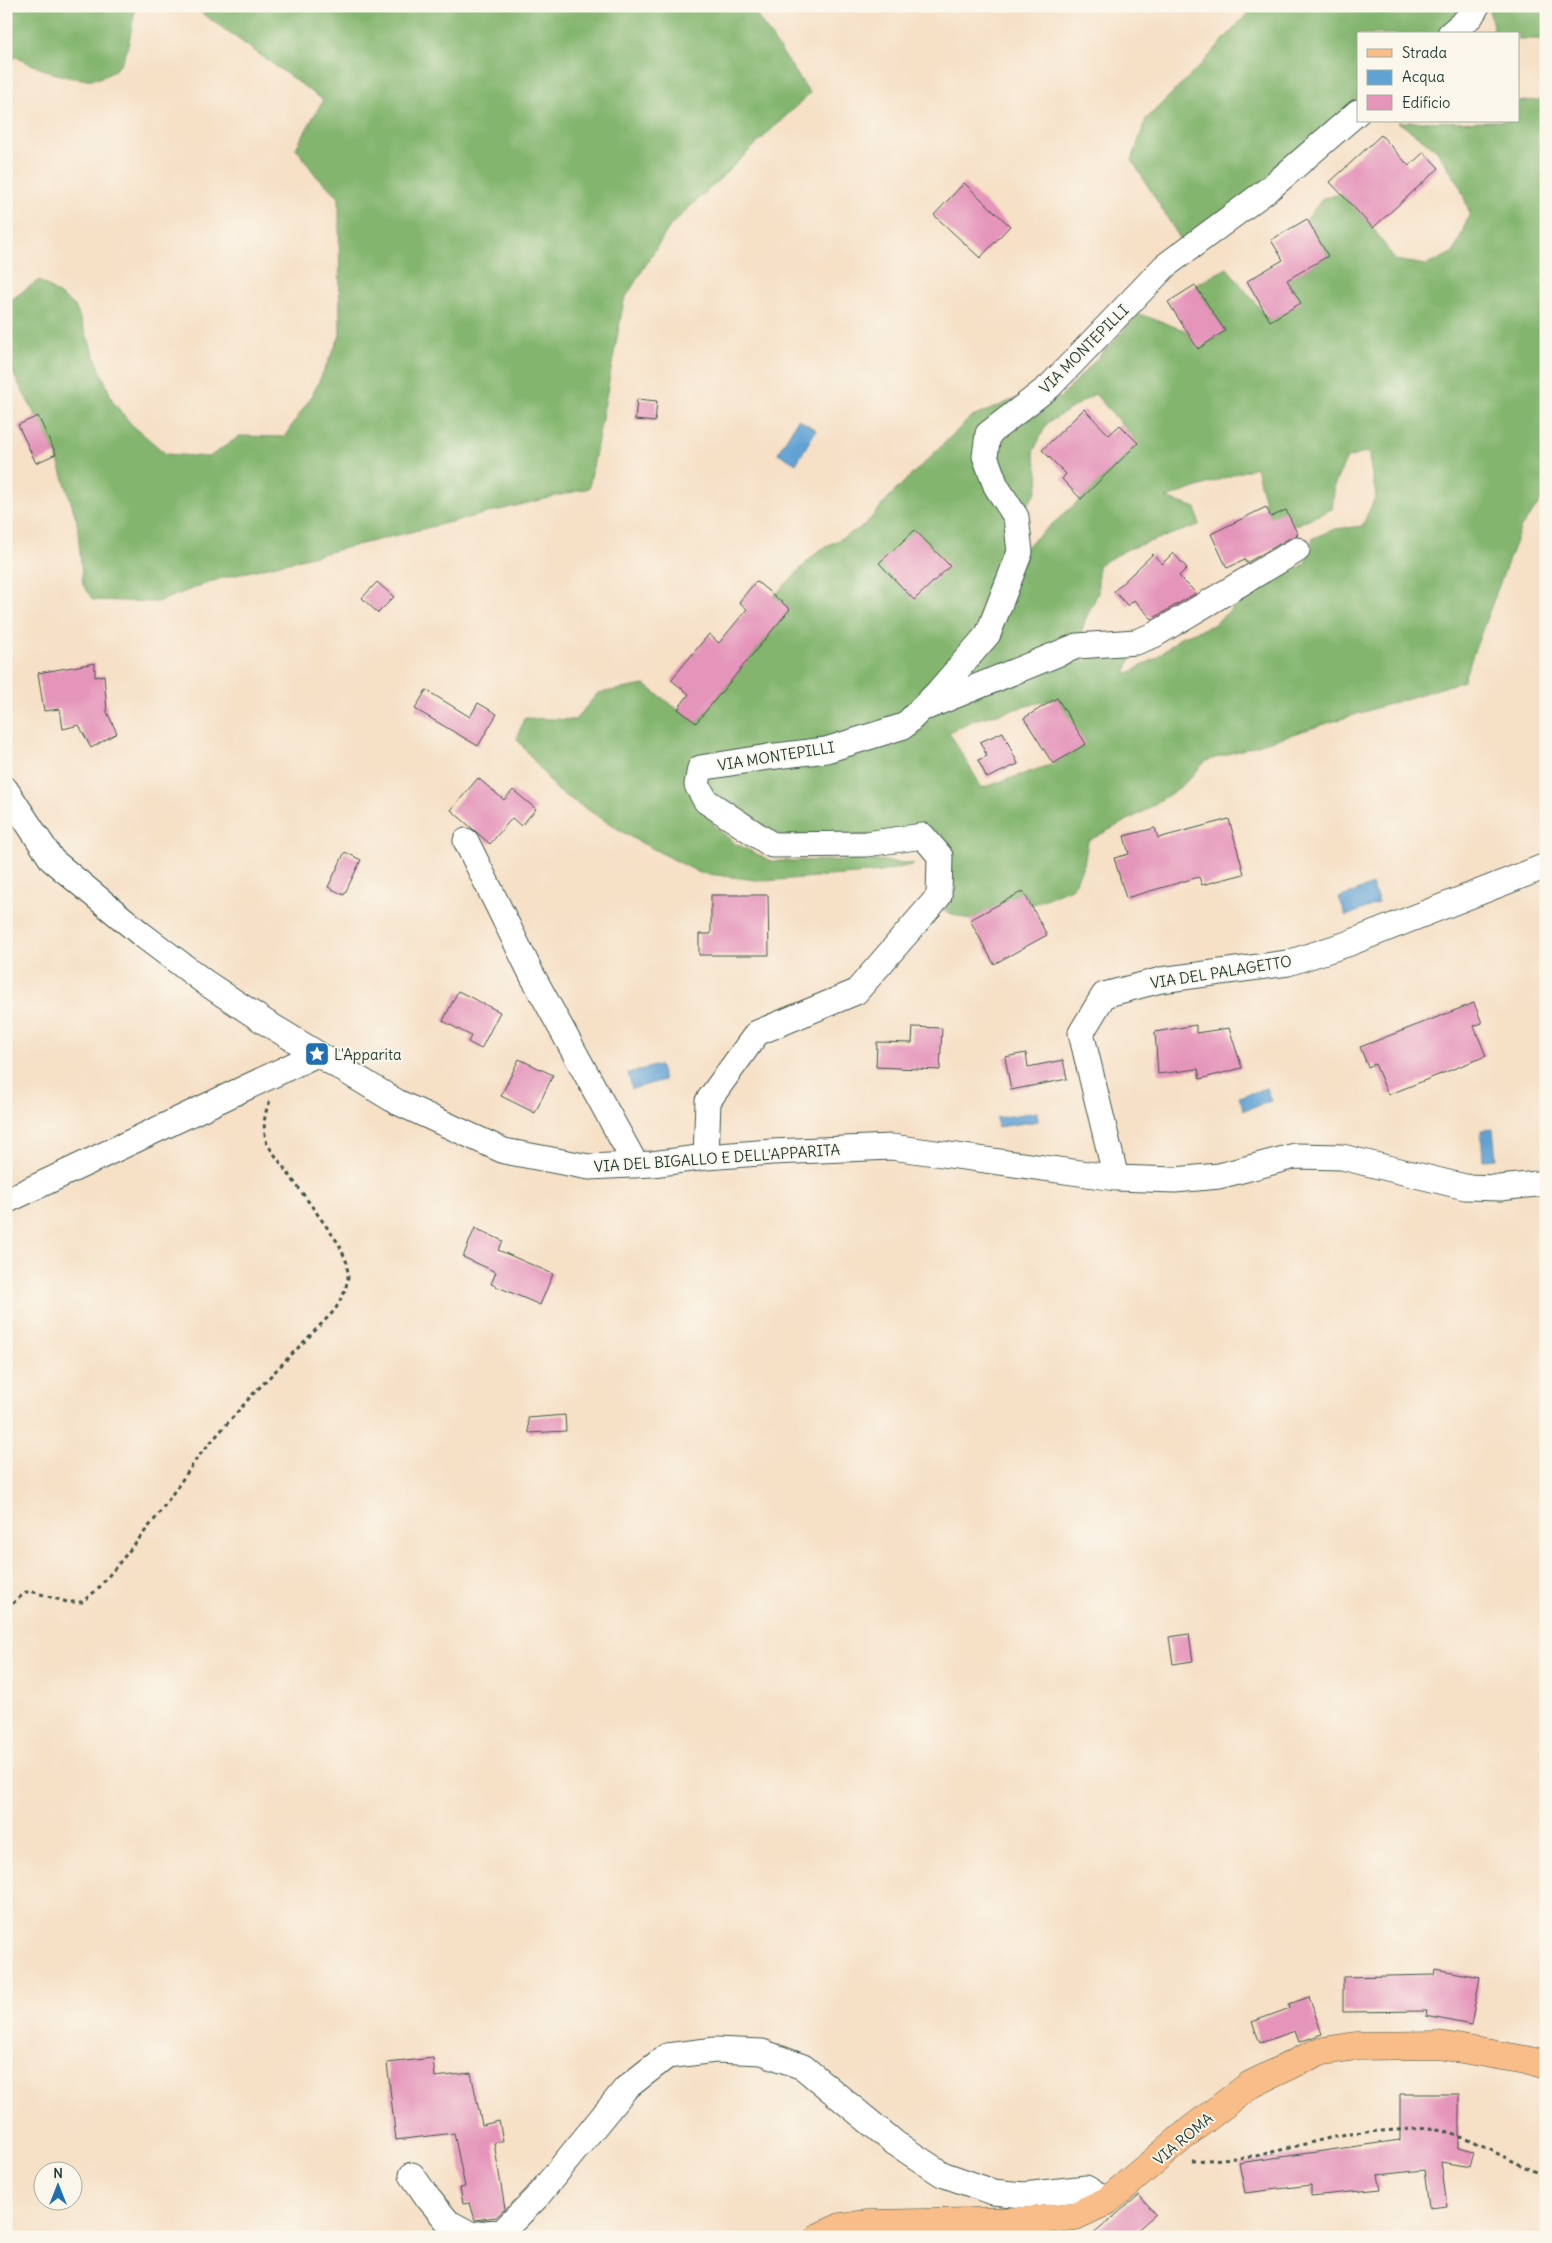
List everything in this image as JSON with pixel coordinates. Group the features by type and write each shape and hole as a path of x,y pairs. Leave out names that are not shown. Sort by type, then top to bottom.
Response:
{"main road":[{"name":"VIA ROMA","path":"819,2237 841,2227 869,2224 1030,2221 1075,2216 1107,2201 1192,2129 1250,2085 1318,2052 1356,2046 1438,2045 1526,2060 1546,2066"}],"street":[{"path":"1452,32 1471,16 1477,6"},
{"name":"VIA MONTEPILLI","path":"706,1157 708,1101 757,1033 856,992 939,896 940,856 923,836 866,844 772,845 706,801 697,785 700,768 826,750 904,726 988,634 1020,552 1016,517 996,486 985,456 988,434 1050,386 1165,266 1270,188 1357,113"},
{"path":"920,710 1078,646 1136,642 1154,635 1297,550"},
{"name":"VIA DEL BIGALLO E DELL'APPARITA","path":"6,790 52,860 141,934 206,983 396,1102 504,1151 588,1167 636,1165 706,1157 892,1147 1116,1178 1175,1180 1219,1176 1295,1156 1342,1157 1465,1187 1500,1188 1546,1183"},
{"path":"466,842 532,975 636,1165"},
{"name":"VIA DEL PALAGETTO","path":"1116,1178 1081,1033 1104,995 1161,980 1288,963 1347,944 1546,866"},
{"path":"6,1201 317,1054"},
{"path":"412,2175 448,2222 472,2235 503,2231 536,2198 626,2088 667,2056 715,2050 762,2052 803,2067 895,2143 942,2174 993,2192 1024,2195 1086,2188 1107,2201"}],"path":[{"path":"6,1618 12,1604 26,1592 34,1592 67,1602 82,1602 98,1589 155,1519 198,1457 253,1394 335,1310 345,1291 348,1278 347,1263 339,1244 267,1144 263,1129 264,1114 275,1092 266,1078"},
{"path":"1156,2160 1195,2161 1252,2157 1350,2134 1432,2128 1467,2139 1546,2177"}],"green space":[{"path":"6,6 136,6 123,59 114,71 102,77 88,79 57,74 16,57 6,66"},
{"path":"192,6 750,6 810,93 670,226 624,300 589,488 219,579 157,602 93,600 83,585 77,521 56,454 6,360 8,302 39,280 75,306 113,402 131,424 166,454 209,457 240,436 284,437 312,396 340,336 339,196 317,177 296,148 323,100"},
{"path":"1254,6 1477,6 1452,32 1357,32 1357,113 1187,250 1132,160 1146,119 1202,64"},
{"path":"1488,6 1546,6 1546,39 1520,39 1520,32 1494,32"},
{"path":"1546,99 1546,495 1521,527 1463,681 1206,761 1182,786 1141,813 1088,841 1084,864 1073,887 1031,905 1023,891 970,920 930,906 939,896 923,836 772,845 706,802 714,825 734,843 771,861 874,860 915,864 881,872 764,881 700,873 634,839 558,791 517,739 524,718 575,720 598,693 645,685 696,723 790,609 774,596 818,551 864,526 891,495 970,418 1022,396 1060,398 1139,314 1187,331 1198,348 1225,331 1195,285 1227,268 1270,321 1300,303 1287,280 1328,256 1307,219 1323,198 1342,194 1373,228 1395,260 1427,265 1454,252 1470,213 1459,184 1436,149 1398,122 1520,122 1520,102","holes":["1095,394 1138,443 1081,499 1020,552 1016,517 1030,501 1037,488 1038,473 1033,452 1047,423","1368,452 1376,496 1362,526 1335,529 1313,538 1306,563 1234,607 1213,625 1181,637 1156,658 1125,675 1136,642 1078,646 1085,620 1098,593 1098,565 1128,549 1199,525 1196,508 1166,498 1256,467 1266,507 1271,517 1293,526 1332,509 1335,483 1347,458","1057,698 1085,744 1053,764 982,788 949,732 974,720"]}],"water":[{"path":"798,419 816,430 796,464 778,453"},
{"path":"1372,885 1379,903 1346,916 1339,898"},
{"path":"659,1065 664,1080 632,1089 628,1073"},
{"path":"1266,1088 1271,1101 1244,1110 1239,1097"},
{"path":"1037,1112 1038,1121 998,1127 996,1118"},
{"path":"1493,1129 1496,1159 1483,1160 1481,1130"}],"building":[{"path":"1381,135 1409,166 1424,152 1439,168 1373,228 1330,182"},
{"path":"964,183 1010,226 980,258 934,215"},
{"path":"1307,219 1328,256 1287,280 1301,303 1270,321 1247,281 1283,260 1271,240"},
{"path":"1195,285 1225,331 1198,349 1168,302"},
{"path":"637,399 657,401 655,422 635,420"},
{"path":"1084,409 1109,435 1120,425 1138,443 1081,499 1062,479 1066,474 1042,450"},
{"path":"38,416 56,454 36,463 18,425"},
{"path":"1266,507 1271,517 1286,510 1298,535 1246,563 1245,560 1227,568 1211,534"},
{"path":"915,530 950,566 914,600 879,563"},
{"path":"1173,553 1187,568 1179,576 1196,593 1152,619 1134,600 1128,606 1114,591 1153,554 1162,564"},
{"path":"756,581 790,609 696,723 678,709 689,694 671,680 709,634 719,643 747,609 739,602"},
{"path":"377,582 394,597 378,613 362,598"},
{"path":"95,663 95,677 104,675 107,712 117,733 91,748 79,725 63,729 60,709 44,711 38,673"},
{"path":"426,690 470,717 478,703 497,714 478,746 415,709"},
{"path":"1057,698 1086,744 1053,764 1024,718"},
{"path":"1003,732 1018,764 987,778 978,760 987,756 980,742"},
{"path":"478,778 504,800 513,790 536,809 521,826 512,818 490,844 451,810"},
{"path":"1229,819 1244,874 1202,885 1199,877 1126,898 1114,858 1129,854 1124,836 1155,828 1158,838"},
{"path":"345,852 361,860 344,895 328,887"},
{"path":"1023,891 1047,935 994,964 970,920"},
{"path":"711,895 768,895 769,955 699,955 699,934 711,934"},
{"path":"458,991 500,1012 481,1049 468,1042 471,1036 443,1021"},
{"path":"1474,1003 1482,1023 1474,1026 1486,1056 1388,1095 1375,1064 1368,1067 1360,1047"},
{"path":"1196,1025 1196,1033 1229,1028 1242,1068 1200,1079 1198,1069 1158,1074 1155,1032"},
{"path":"913,1027 942,1028 940,1070 876,1067 877,1042 912,1043"},
{"path":"1026,1053 1028,1067 1063,1060 1067,1079 1011,1090 1005,1057"},
{"path":"519,1059 553,1075 535,1113 501,1096"},
{"path":"475,1228 503,1241 498,1250 553,1274 540,1305 491,1284 496,1272 463,1257"},
{"path":"565,1415 566,1431 529,1433 528,1418"},
{"path":"1189,1634 1193,1661 1173,1664 1169,1637"},
{"path":"1435,1969 1480,1977 1471,2025 1426,2016 1427,2011 1343,2012 1343,1977 1434,1975"},
{"path":"1309,1997 1322,2034 1299,2042 1295,2031 1260,2043 1252,2022 1290,2008 1289,2004"},
{"path":"433,2058 435,2077 471,2073 482,2125 499,2121 503,2141 494,2143 505,2209 496,2217 475,2220 470,2203 463,2204 460,2188 465,2187 454,2133 396,2140 387,2063"},
{"path":"1400,2094 1459,2094 1459,2148 1474,2152 1470,2167 1441,2162 1447,2206 1429,2208 1424,2170 1378,2175 1381,2189 1311,2196 1311,2185 1245,2193 1239,2163 1400,2140"},
{"path":"1139,2195 1156,2214 1129,2237 1090,2237"}],"place":[{"name":"L'Apparita","path":"317,1054"}]}
